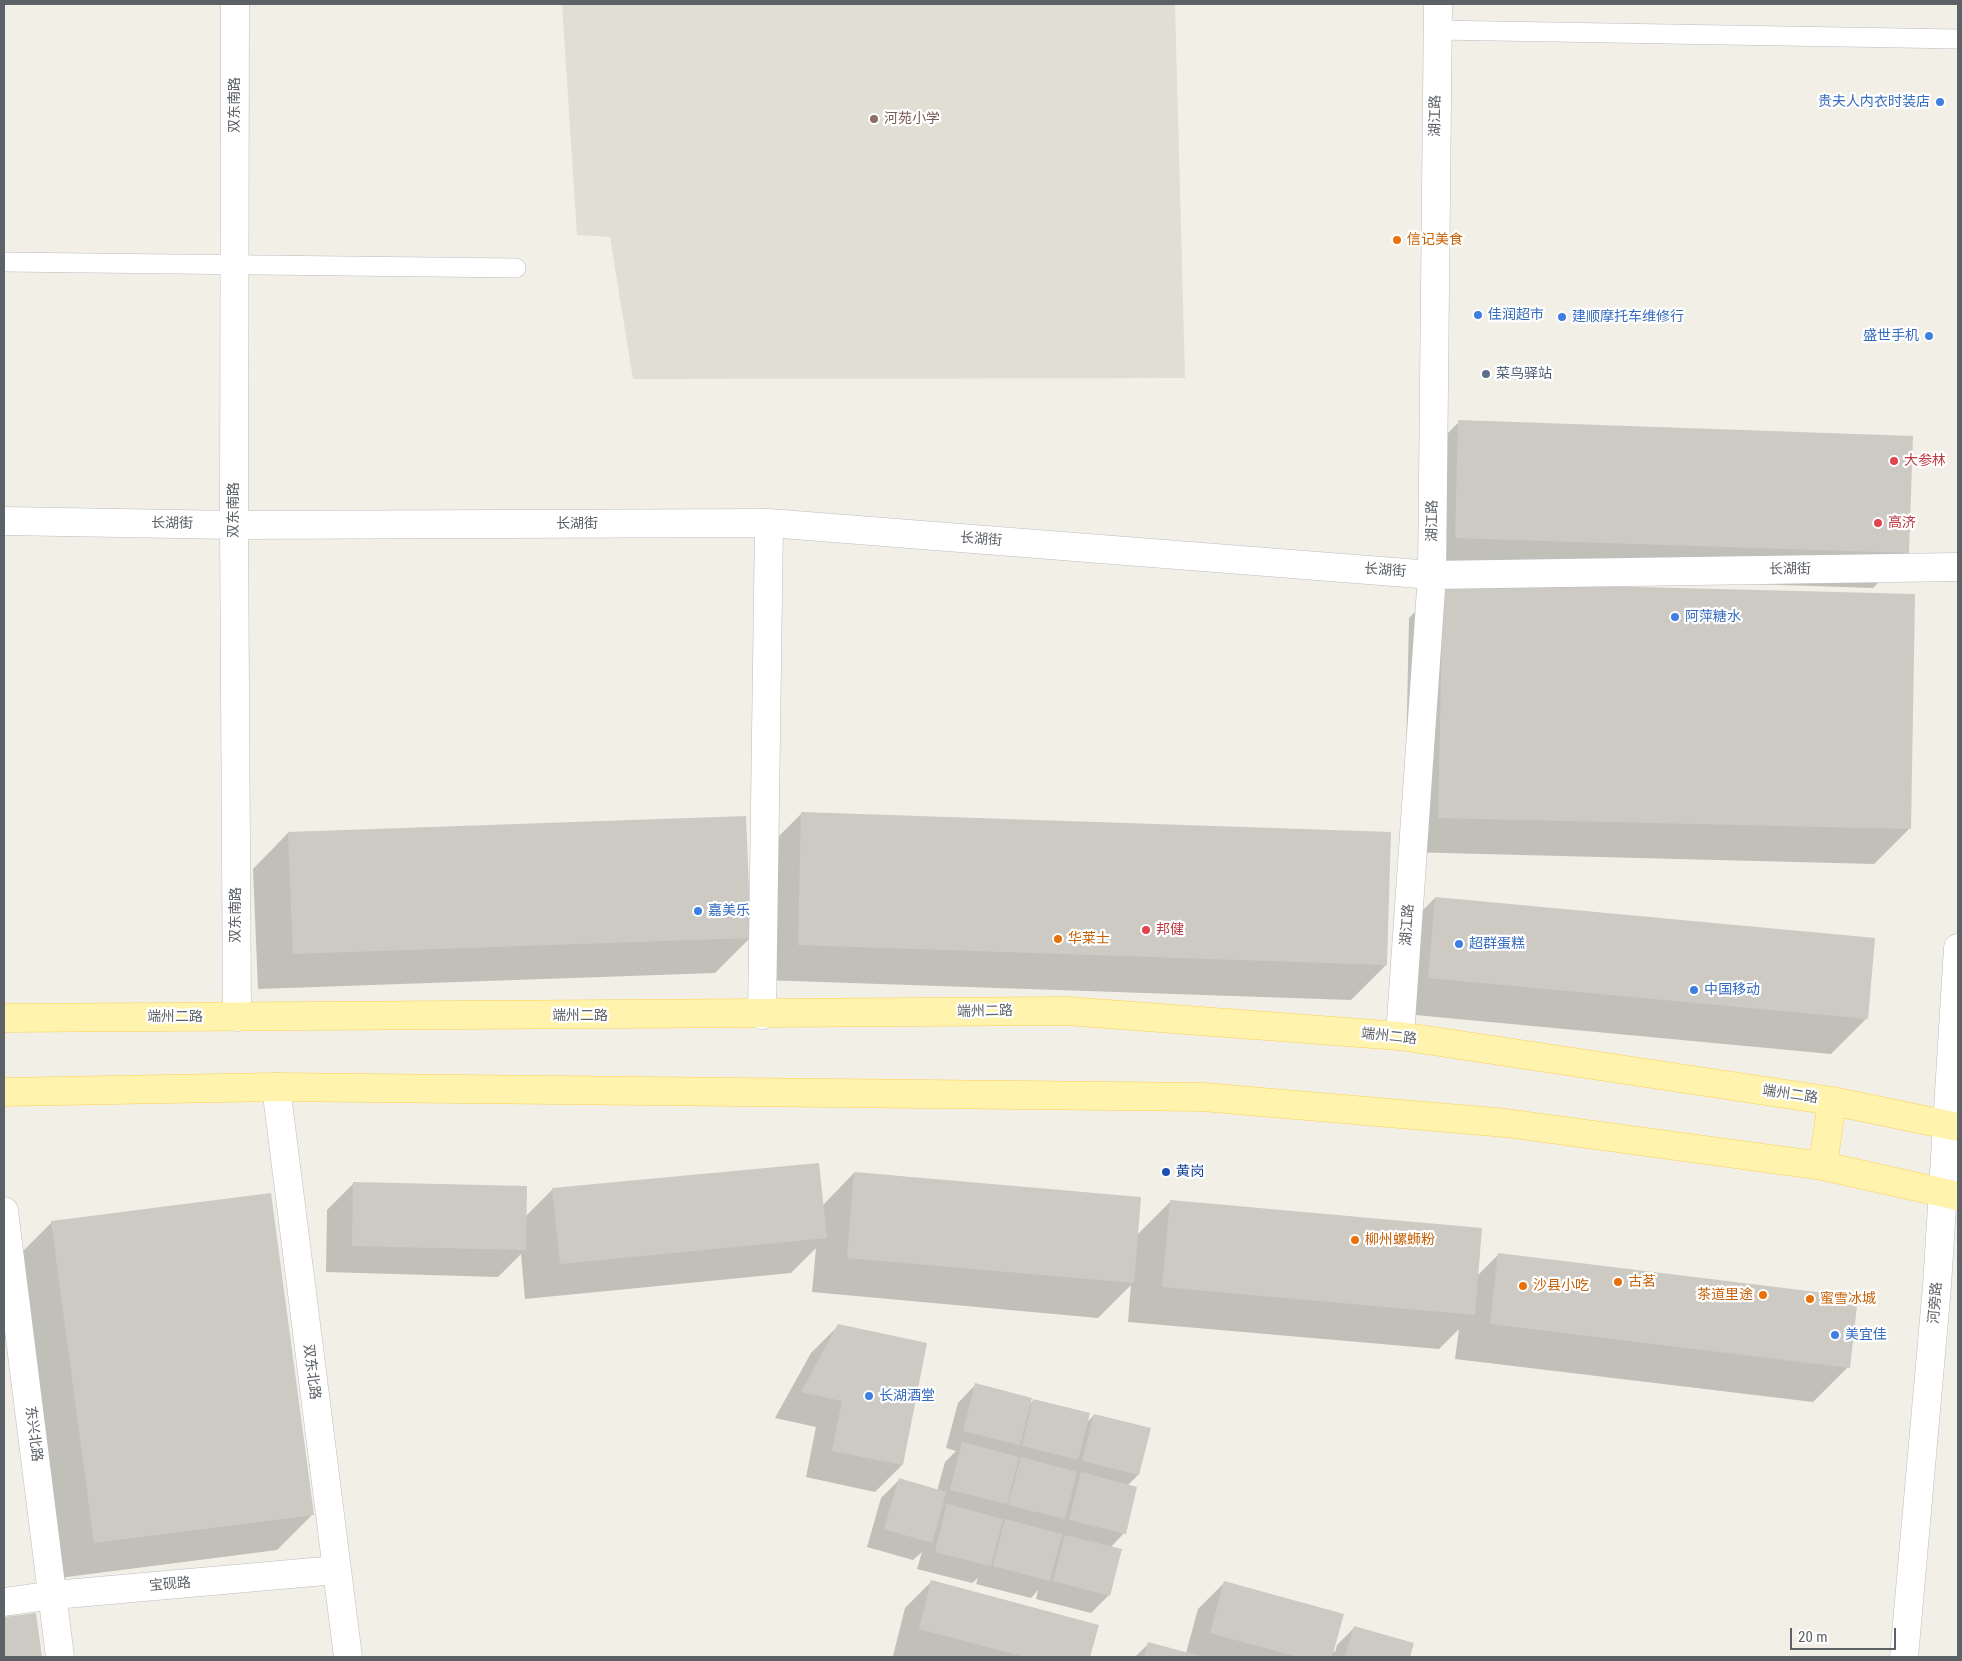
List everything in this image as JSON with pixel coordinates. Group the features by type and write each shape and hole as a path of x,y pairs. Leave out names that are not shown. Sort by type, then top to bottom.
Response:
{"main road":[{"name":"端州二路","path":"4,1018 762,1015 1068,1011 1400,1036 1832,1101 1953,1126"},
{"path":"4,1092 276,1087 1203,1097 1506,1123 1823,1166 1951,1194"},
{"path":"1823,1166 1832,1101"}],"street":[{"name":"双东南路","path":"235,4 234,525 237,1017"},
{"name":"湖江路","path":"1400,1036 1432,575 1437,17"},
{"name":"长湖街","path":"4,520 234,525 769,523 1432,575 1958,567"},
{"path":"762,1015 769,523"},
{"name":"河旁路","path":"1904,1657 1951,1194 1958,948"},
{"name":"双东北路","path":"276,1087 348,1657"},
{"name":"东兴北路","path":"4,1211 54,1595 60,1657"},
{"name":"宝砚路","path":"4,1602 54,1595 336,1570"}],"lane":[{"path":"1437,17 1958,39"},
{"path":"4,262 516,268"}],"shaded area":[{"name":"河苑小学","path":"562,4 1175,4 1185,378 633,379 610,237 577,235"}],"building":[{"path":"1458,420 1913,436 1909,553 1455,538"},
{"path":"1443,582 1915,594 1911,829 1438,818"},
{"path":"801,812 1391,832 1387,965 798,945"},
{"path":"746,816 751,938 293,954 288,832"},
{"path":"1435,897 1875,938 1868,1019 1428,978"},
{"path":"819,1163 827,1238 560,1264 552,1188"},
{"path":"854,1172 1141,1197 1134,1283 847,1258"},
{"path":"353,1182 527,1186 526,1250 352,1246"},
{"path":"271,1193 314,1515 94,1543 51,1221"},
{"path":"1170,1200 1482,1228 1475,1315 1162,1287"},
{"path":"1498,1253 1858,1297 1850,1368 1490,1324"},
{"name":"长湖酒堂","path":"838,1324 927,1343 903,1465 832,1451 842,1401 801,1392"},
{"path":"975,1383 1032,1398 1020,1445 963,1431"},
{"path":"1033,1399 1090,1413 1078,1460 1022,1446"},
{"path":"1094,1414 1151,1428 1139,1475 1082,1461"},
{"path":"962,1442 1019,1457 1007,1504 950,1490"},
{"path":"1021,1457 1077,1472 1065,1519 1008,1505"},
{"path":"1081,1472 1137,1487 1126,1534 1069,1520"},
{"path":"899,1478 946,1492 932,1543 884,1529"},
{"path":"947,1504 1003,1519 991,1566 935,1552"},
{"path":"1005,1519 1062,1534 1050,1581 993,1566"},
{"path":"1065,1535 1122,1549 1110,1596 1053,1581"},
{"path":"931,1580 1099,1625 1090,1657 1025,1657 919,1629"},
{"path":"1224,1581 1344,1614 1332,1657 1298,1657 1210,1633"},
{"path":"36,1613 42,1657 4,1657 4,1617"},
{"path":"1354,1626 1414,1643 1410,1657 1345,1657"},
{"path":"1148,1642 1204,1657 1144,1657"}],"place":[{"name":"贵夫人内衣时装店","path":"1940,102"},
{"name":"河苑小学","path":"874,119"},
{"name":"信记美食","path":"1397,240"},
{"name":"佳润超市","path":"1478,315"},
{"name":"建顺摩托车维修行","path":"1562,317"},
{"name":"盛世手机","path":"1929,336"},
{"name":"菜鸟驿站","path":"1486,374"},
{"name":"大参林","path":"1894,461"},
{"name":"高济","path":"1878,523"},
{"name":"阿萍糖水","path":"1675,617"},
{"name":"嘉美乐","path":"698,911"},
{"name":"邦健","path":"1146,930"},
{"name":"华莱士","path":"1058,939"},
{"name":"超群蛋糕","path":"1459,944"},
{"name":"中国移动","path":"1694,990"},
{"name":"黄岗","path":"1166,1172"},
{"name":"柳州螺蛳粉","path":"1355,1240"},
{"name":"古茗","path":"1618,1282"},
{"name":"沙县小吃","path":"1523,1286"},
{"name":"茶道里途","path":"1763,1295"},
{"name":"蜜雪冰城","path":"1810,1299"},
{"name":"美宜佳","path":"1835,1335"},
{"name":"长湖酒堂","path":"869,1396"}]}
